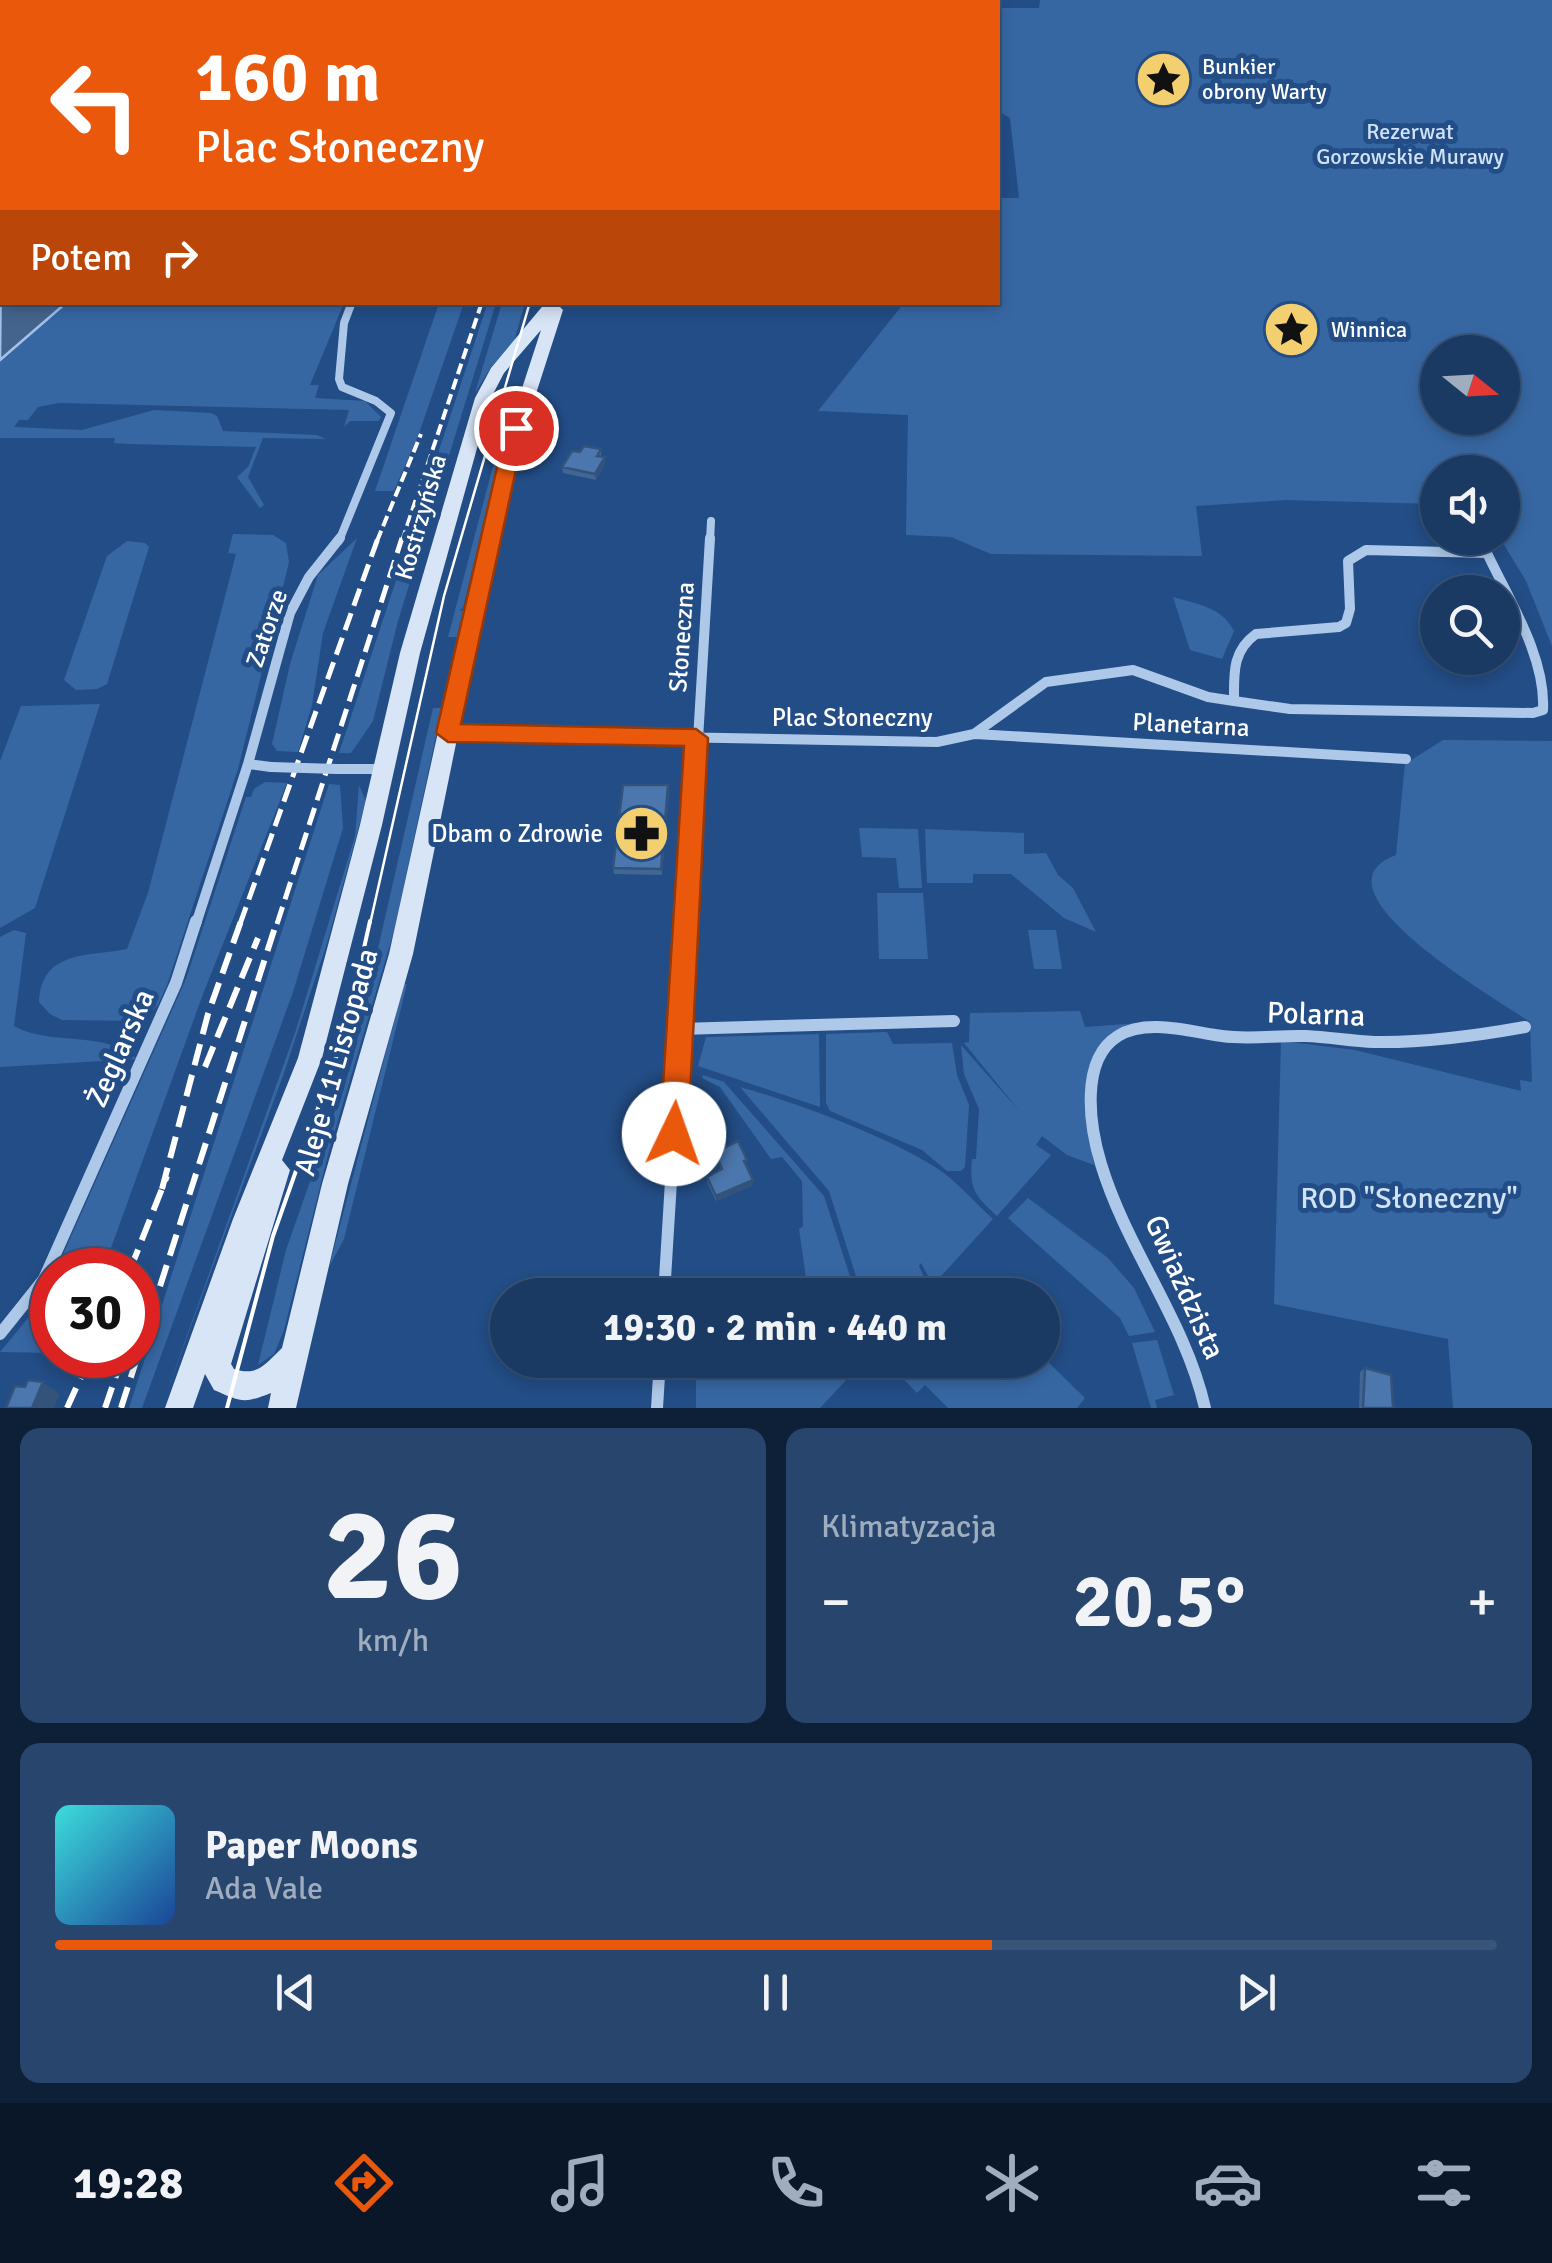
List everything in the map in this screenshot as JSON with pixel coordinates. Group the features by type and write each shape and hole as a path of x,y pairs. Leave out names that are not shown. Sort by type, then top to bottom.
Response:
{"main road":[{"name":"Kostrzyńska","path":"384,769 414,639 483,398 496,369 553,305"},
{"name":"Kostrzyńska","path":"448,733 495,508 554,305"},
{"path":"483,398 498,375 518,371 527,379 523,404"},
{"name":"Aleje 11 Listopada","path":"282,1408 355,1109 401,954 448,733"},
{"name":"Aleje 11 Listopada","path":"180,1408 246,1219 288,1120 325,1004 384,769"},
{"path":"288,1120 270,1200 220,1342 216,1365 231,1384 256,1387 282,1371 295,1347"}],"street":[{"name":"Zatorze","path":"248,764 290,613 308,577 336,546 391,412 376,400 342,388 339,379 344,323 351,305"},
{"name":"Słoneczna","path":"665,1278 711,520"},
{"name":"Plac Słoneczny","path":"448,733 937,742 974,734 1046,682 1133,670 1208,697 1234,702 1290,710 1532,714 1543,710 1547,701 1540,672 1487,553 1366,550 1348,561 1350,609 1346,623 1256,634 1244,640 1235,652 1234,702"},
{"name":"Planetarna","path":"974,734 1406,759"},
{"path":"248,764 384,769"},
{"name":"Żeglarska","path":"0,1334 44,1279 144,1059 176,984 248,764"},
{"path":"680,1030 954,1021"},
{"name":"Polarna","path":"1109,1045 1120,1035 1142,1030 1373,1042 1451,1040 1525,1027"},
{"name":"Gwiaździsta","path":"1109,1045 1096,1068 1090,1109 1110,1190 1177,1330 1205,1408"},
{"path":"657,1408 659,1378"}],"green space":[{"name":"Rezerwat Gorzowskie Murawy","path":"1040,0 1552,0 1552,646 1526,581 1510,555 1520,555 1520,455 1420,455 1420,504 1286,500 1196,506 1202,556 991,554 951,537 906,535 908,415 818,411 902,305 1000,305 1000,198 1019,198 1010,118 1000,112 1000,8 1039,8"},
{"path":"64,305 343,305 310,385 319,385 315,398 365,401 381,417 379,421 350,421 344,427 349,410 59,403 38,407 28,420 19,420 14,427 82,430 154,410 211,413 217,416 223,431 317,435 326,439 263,438 248,477 264,505 260,508 237,477 248,467 256,447 114,443 115,438 0,438 0,360"},
{"path":"438,305 463,305 418,436 394,491 375,491"},
{"path":"487,305 495,305 398,621 373,721 351,753 339,753"},
{"path":"501,305 524,305 513,345 491,367 475,393"},
{"path":"501,436 463,608 459,610 463,611 457,637 448,637"},
{"path":"233,534 273,535 286,543 289,562 238,769 167,985 158,1005 142,1021 62,1020 39,1002 48,973 69,959 127,949 148,893 236,554 228,553"},
{"path":"357,538 323,633 312,705 298,752 277,751 272,744 290,664 318,575"},
{"path":"127,541 149,547 107,684 97,689 76,690 64,680 107,556"},
{"path":"1173,597 1208,608 1229,623 1234,631 1222,659 1190,650"},
{"path":"100,704 35,908 0,928 0,761 21,706"},
{"path":"433,708 442,708 394,931 330,1147 284,1330 274,1354 258,1365 286,1250 352,1062"},
{"name":"ROD \"Słoneczny\"","path":"1443,740 1552,741 1552,1408 1453,1408 1448,1339 1274,1304 1281,1041 1355,1050 1521,1091 1520,1080 1532,1082 1530,1022 1417,943 1390,917 1374,892 1374,871 1396,855 1405,764"},
{"path":"265,782 287,783 203,994 111,1248 66,1248 186,979 246,797 251,797 254,789"},
{"path":"329,784 340,785 343,828 293,992 160,1358 160,1311"},
{"path":"359,785 366,801 327,943 284,1073 161,1408 296,1030 355,836"},
{"path":"859,828 918,829 922,888 899,888 896,858 862,857"},
{"path":"925,829 1024,833 1024,854 1046,853 1058,875 1073,888 1096,932 1064,918 1011,874 973,874 973,883 927,883"},
{"path":"877,893 923,893 928,959 879,959"},
{"path":"14,930 26,933 14,1026 44,1036 109,1044 137,1059 0,1067 0,937"},
{"path":"1028,930 1056,930 1062,969 1034,969"},
{"path":"404,984 344,1239 329,1267"},
{"path":"1080,1011 1085,1027 1140,1023 1111,1034 1085,1109 1094,1165 1067,1155 1042,1136 1036,1145 1051,1155 997,1216 973,1185 972,1159 976,1159 979,1109 964,1074 961,1045 1021,1113 964,1043 969,1042 970,1013"},
{"path":"887,1032 893,1044 952,1043 957,1075 969,1105 965,1167 961,1171 947,1171 922,1150 830,1111 826,1103 826,1034"},
{"path":"819,1034 820,1107 698,1066 706,1037"},
{"path":"703,1075 724,1082 824,1196 851,1278 806,1278 799,1229 803,1226 802,1181 782,1157 771,1159 720,1087 702,1078"},
{"path":"740,1087 840,1121 914,1155 950,1178 993,1219 939,1278 929,1278 921,1263 924,1278 857,1278 829,1191"},
{"path":"1028,1198 1108,1258 1134,1288 1155,1332 1129,1336 1120,1318 1008,1218"},
{"path":"30,1316 30,1353 0,1352"},
{"path":"1157,1340 1174,1395 1155,1400 1157,1408 1151,1408 1132,1343"},
{"path":"1060,1374 1085,1398 1077,1408 948,1408 925,1385 917,1393 902,1378 1060,1378"},
{"path":"139,1378 153,1378 142,1408 129,1408"},
{"path":"848,1378 820,1408 696,1408 696,1379"}],"shaded area":[{"path":"1,305 64,305 0,360"}],"building":[{"path":"584,446 601,449 597,456 605,457 595,474 562,467 572,451 580,452"},
{"name":"Dbam o Zdrowie","path":"623,785 668,785 661,869 613,868"},
{"path":"738,1141 753,1180 716,1196 707,1177 722,1169 715,1152"},
{"path":"1365,1368 1391,1375 1396,1408 1363,1408"},
{"path":"28,1380 43,1382 32,1408 6,1408 15,1386 25,1387"}],"tram line":[{"path":"370,924 444,596 529,305"},
{"path":"227,1408 273,1236 346,1029 370,921"}],"railway":[{"path":"402,541 481,305"},
{"path":"377,541 421,434"},
{"path":"240,924 378,538"},
{"path":"277,924 402,538"},
{"path":"162,1188 208,1014 241,921"},
{"path":"121,1408 277,921"},
{"path":"205,1067 258,938"},
{"path":"162,1188 167,1176"},
{"path":"139,1248 162,1188"},
{"path":"67,1408 81,1378"},
{"path":"105,1408 115,1378"}],"place":[{"name":"Bunkier obrony Warty","path":"1163,79"},
{"name":"Winnica","path":"1292,329"},
{"name":"Dbam o Zdrowie","path":"642,833"}],"route":[{"path":"516,428 490,530 448,733 696,738 674,1134"}]}
